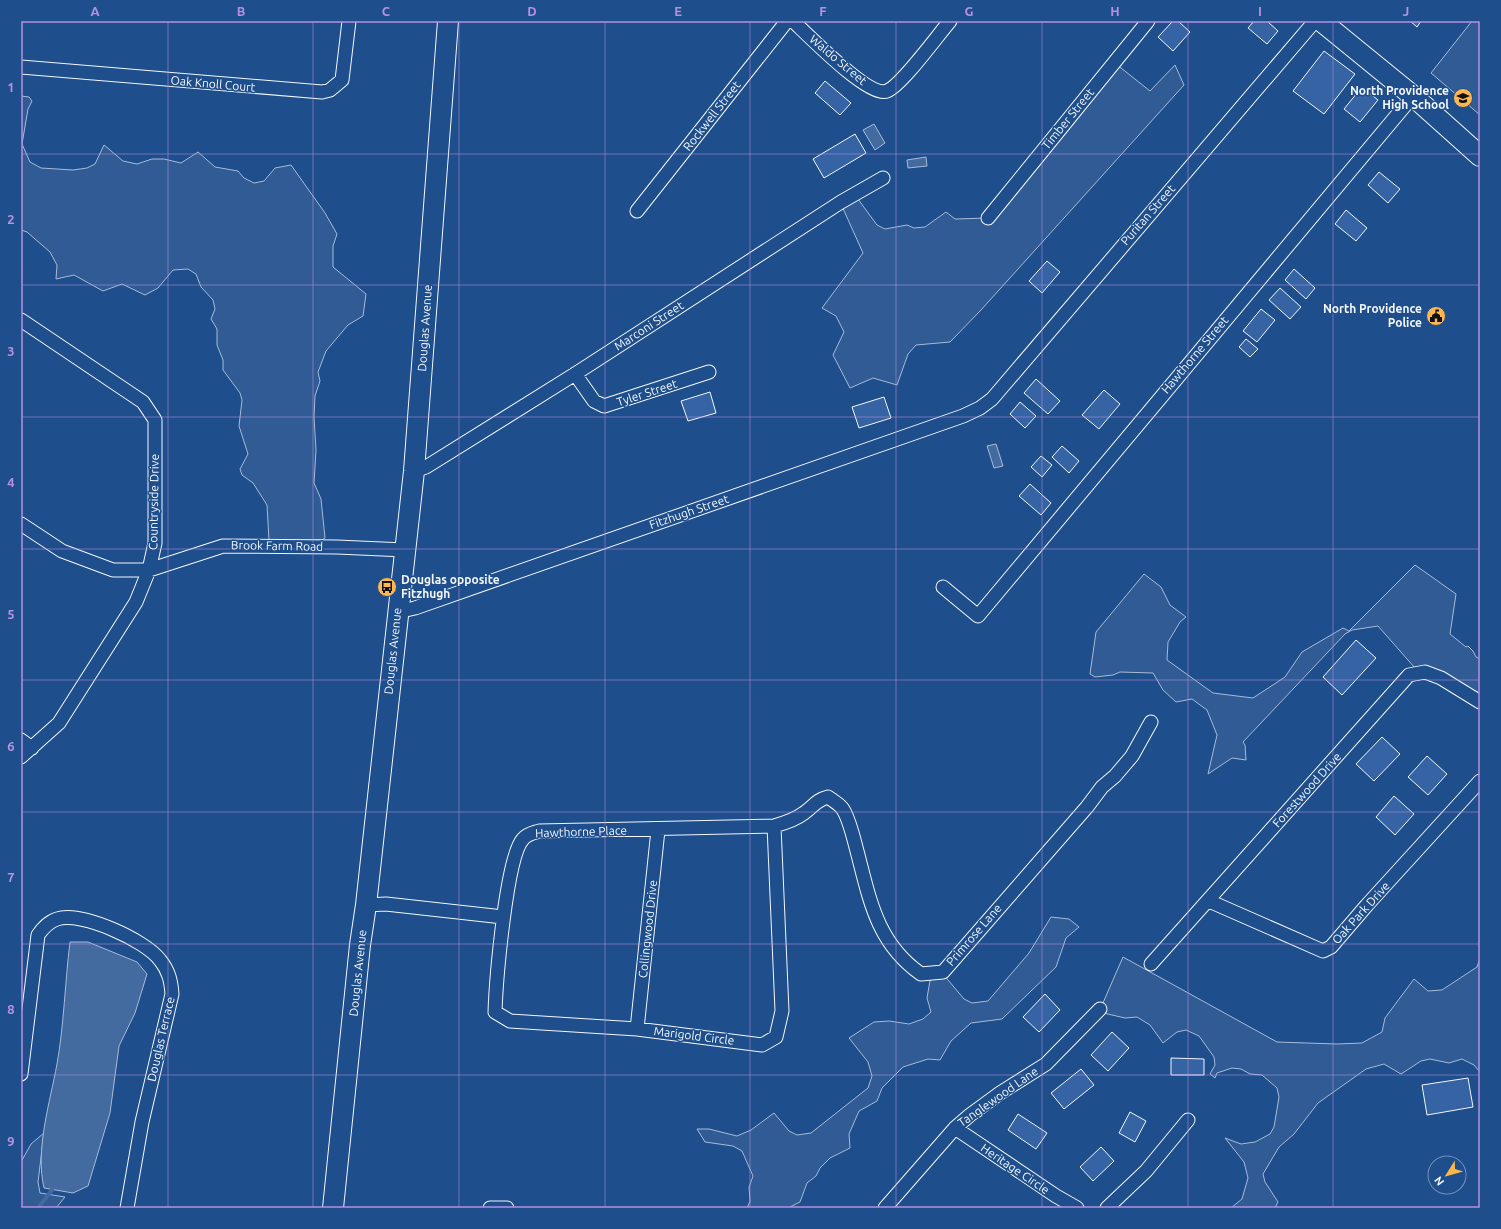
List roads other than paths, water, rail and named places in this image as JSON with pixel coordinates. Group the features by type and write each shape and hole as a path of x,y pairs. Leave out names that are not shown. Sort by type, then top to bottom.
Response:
{"main road":[{"name":"Douglas Avenue","path":"333,1208 359,953 366,905 397,612 414,471 448,21"},
{"path":"1321,21 1413,96 1480,156"}],"street":[{"name":"Oak Knoll Court","path":"21,67 322,92 330,90 342,80 349,21"},
{"name":"Rockwell Street","path":"637,211 787,21"},
{"name":"Waldo Street","path":"793,21 858,79 876,90 887,91 899,82 950,21"},
{"name":"Timber Street","path":"988,218 1148,21"},
{"name":"Puritan Street","path":"980,408 992,399 1315,21"},
{"name":"Hawthorne Street","path":"943,587 978,616 1413,96"},
{"name":"Marconi Street","path":"414,471 426,467 575,374 841,202 884,178"},
{"name":"Countryside Drive","path":"21,320 143,402 155,420 155,543 149,570 136,602 59,723 21,757"},
{"name":"Tyler Street","path":"575,374 594,401 604,406 709,372"},
{"name":"Fitzhugh Street","path":"397,612 415,608 964,416 980,408"},
{"name":"Brook Farm Road","path":"21,524 62,551 113,570 149,570 223,546 337,547 405,550"},
{"name":"Forestwood Drive","path":"1151,964 1409,676 1425,672 1441,678 1480,702"},
{"name":"Primrose Lane","path":"828,797 842,808 854,839 870,903 882,933 894,950 921,974 943,972 1087,807 1102,787 1116,776 1132,756 1151,722"},
{"path":"21,740 32,748"},
{"name":"Oak Park Drive","path":"1209,900 1323,951 1331,947 1367,905 1480,781"},
{"name":"Hawthorne Place","path":"503,917 514,858 522,840 530,834 539,832 774,826 791,821 804,813 818,800 828,797"},
{"name":"Marigold Circle","path":"503,917 495,1012 510,1021 637,1029 762,1045 776,1037 782,1011 774,826"},
{"name":"Collingwood Drive","path":"637,1029 658,830"},
{"path":"366,905 386,904 503,917"},
{"name":"Douglas Terrace","path":"21,1074 38,935 46,925 58,919 81,919 92,922 131,937 148,948 159,959 171,978 172,994 142,1122 127,1208"},
{"name":"Tanglewood Lane","path":"885,1208 955,1128 1000,1093 1046,1064 1100,1009"},
{"path":"1107,1208 1146,1172 1188,1120"},
{"name":"Heritage Circle","path":"955,1128 1056,1196 1077,1208"},
{"path":"490,1208 507,1208"}],"waterway":[{"path":"38,1208 52,1190"}],"place":[{"name":"North Providence High School","path":"1463,98"},
{"name":"North Providence Police","path":"1436,316"},
{"name":"Douglas opposite Fitzhugh","path":"387,587"}]}
